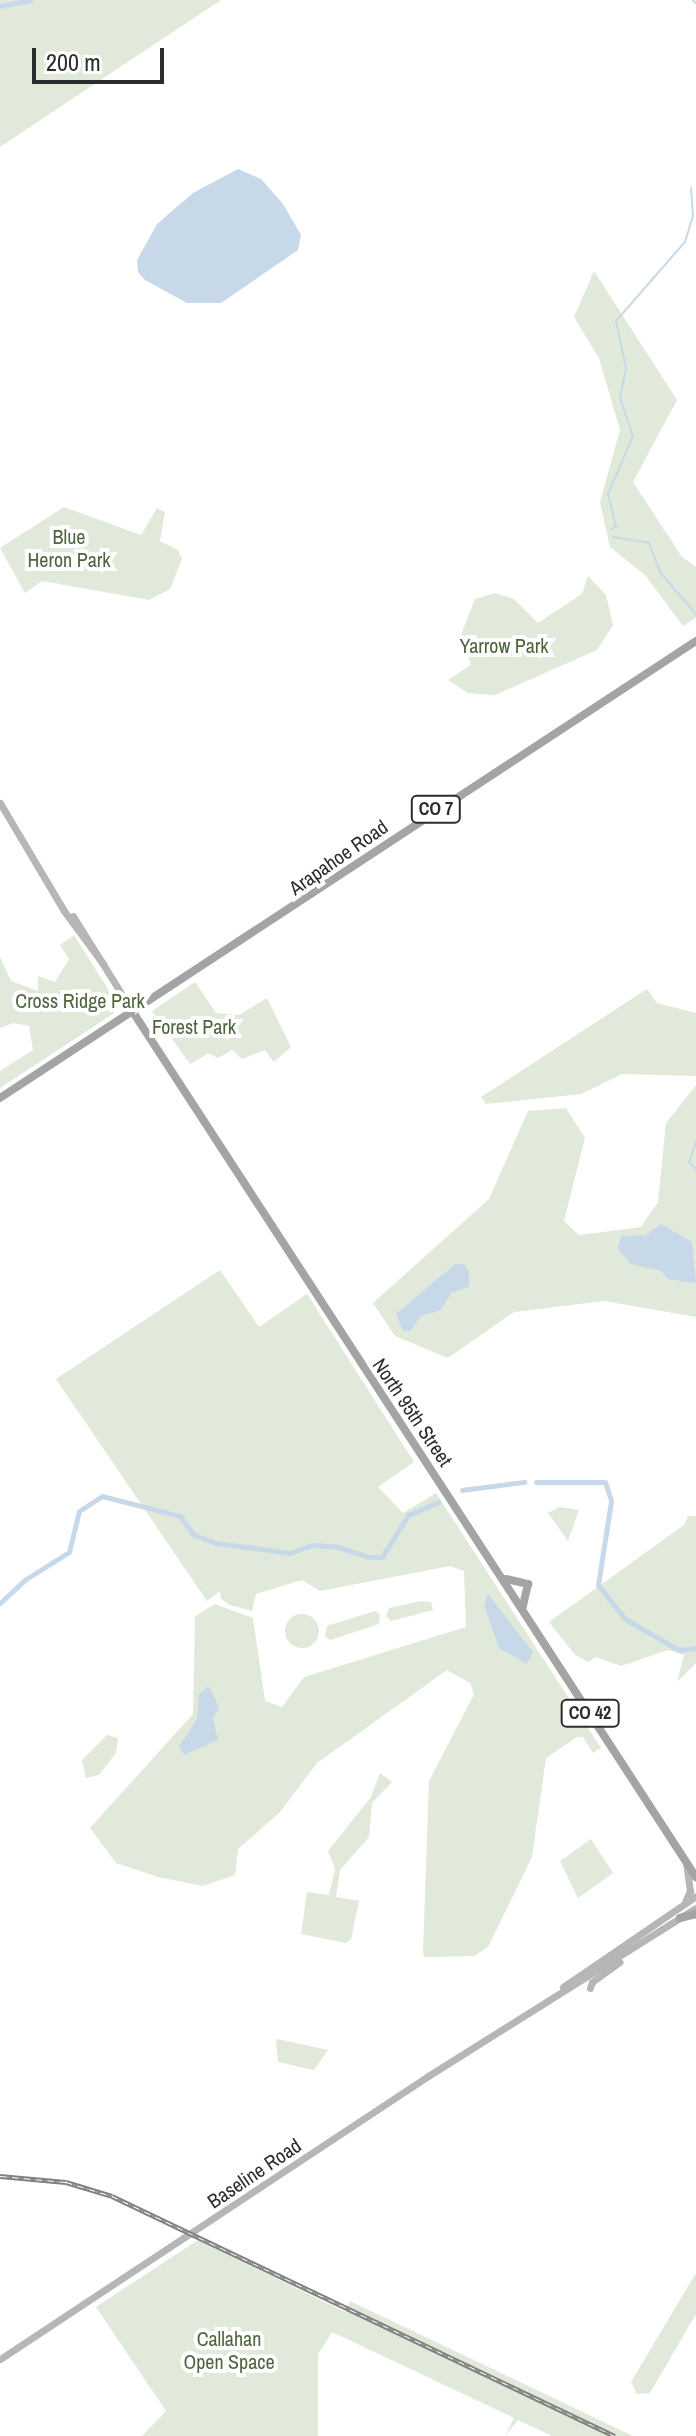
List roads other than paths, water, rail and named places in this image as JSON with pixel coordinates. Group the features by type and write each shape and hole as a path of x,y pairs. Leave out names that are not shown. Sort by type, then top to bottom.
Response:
{"main road":[{"name":"Arapahoe Road","path":"0,1098 131,1009 696,641"},
{"name":"North 95th Street","path":"0,803 63,905 696,1877"},
{"path":"502,1576 528,1584 524,1610"},
{"path":"686,1862 696,1870"},
{"path":"682,1905 690,1891 686,1862"},
{"name":"Baseline Road","path":"0,2359 526,2014 696,1896"},
{"path":"680,1918 696,1911"},
{"name":"Baseline Road","path":"526,2014 680,1918"},
{"path":"590,1988 629,1952"}],"water":[{"path":"238,169 261,179 283,204 301,235 298,250 221,303 187,303 145,280 138,272 137,260 157,224 193,193"},
{"path":"661,1224 692,1242 696,1283 668,1279 661,1271 631,1264 618,1249 621,1236 646,1235"},
{"path":"455,1264 464,1264 469,1271 469,1287 451,1293 441,1310 421,1316 410,1331 403,1331 396,1314"},
{"path":"488,1594 533,1652 527,1664 499,1648 484,1605"},
{"path":"209,1686 219,1707 213,1719 218,1740 184,1755 179,1746 197,1719 199,1694"}],"waterway":[{"path":"0,6 30,0"},
{"path":"693,0 696,3"},
{"path":"611,529 616,526 608,494 633,436 620,399 626,368 616,321 685,242 693,216 691,188"},
{"path":"613,537 649,543 660,572 696,614"},
{"path":"696,1142 689,1162 696,1169"},
{"path":"462,1490 524,1482"},
{"path":"536,1482 605,1482 611,1501 598,1585 625,1619 679,1650 696,1648"},
{"path":"0,1603 26,1579 69,1552 79,1511 102,1496 180,1516 194,1535 216,1543 290,1553 312,1545 338,1547 369,1557 382,1557 408,1515 438,1502"}],"railway":[{"path":"0,2176 66,2182 112,2196 615,2436"}],"park label":[{"name":"Blue Heron Park","path":"69,548"},
{"name":"Yarrow Park","path":"504,645"},
{"name":"Cross Ridge Park","path":"80,1000"},
{"name":"Forest Park","path":"194,1026"},
{"name":"Callahan Open Space","path":"229,2350"}]}
